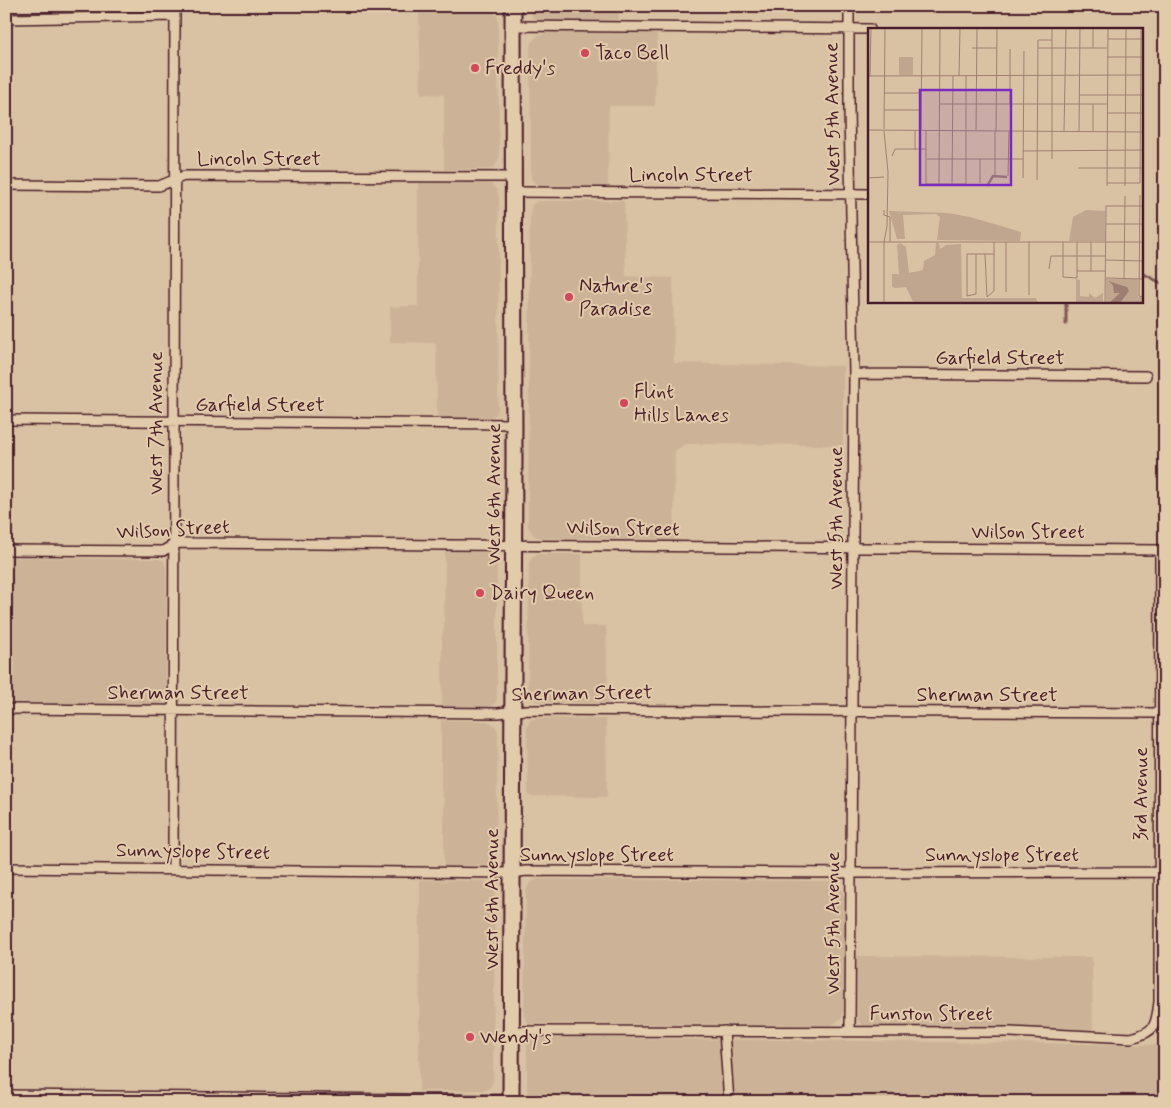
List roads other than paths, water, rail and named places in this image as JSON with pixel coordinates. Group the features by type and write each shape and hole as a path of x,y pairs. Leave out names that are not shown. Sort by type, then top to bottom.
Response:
{"main road":[{"name":"West 6th Avenue","path":"511,1101 514,546 513,6"}],"street":[{"name":"West 5th Avenue","path":"849,6 854,374 850,1031"},
{"path":"6,19 175,11"},
{"name":"West 7th Avenue","path":"173,869 175,11"},
{"path":"513,26 868,29"},
{"name":"Lincoln Street","path":"6,185 159,186 184,176 868,194"},
{"name":"Garfield Street","path":"854,374 1146,376"},
{"name":"Garfield Street","path":"6,420 514,424"},
{"name":"Wilson Street","path":"6,550 163,552 179,543 1160,550 1159,632"},
{"name":"3rd Avenue","path":"1159,632 1159,955"},
{"name":"Sherman Street","path":"6,709 498,713 536,710 1159,713"},
{"name":"Sunnyslope Street","path":"6,868 513,873 536,871 1159,872"},
{"name":"Funston Street","path":"511,1031 1011,1032 1132,1038 1149,1032 1156,1020 1159,1002 1159,955"},
{"path":"724,1031 729,1102"},
{"path":"6,1095 41,1099 511,1101"}],"waterway":[{"path":"1144,274 1165,285"},
{"path":"1066,302 1066,324"}],"place":[{"name":"Taco Bell","path":"585,53"},
{"name":"Freddy's","path":"475,68"},
{"name":"Nature's Paradise","path":"569,297"},
{"name":"Flint Hills Lanes","path":"624,403"},
{"name":"Dairy Queen","path":"480,593"},
{"name":"Wendy's","path":"470,1037"}]}
